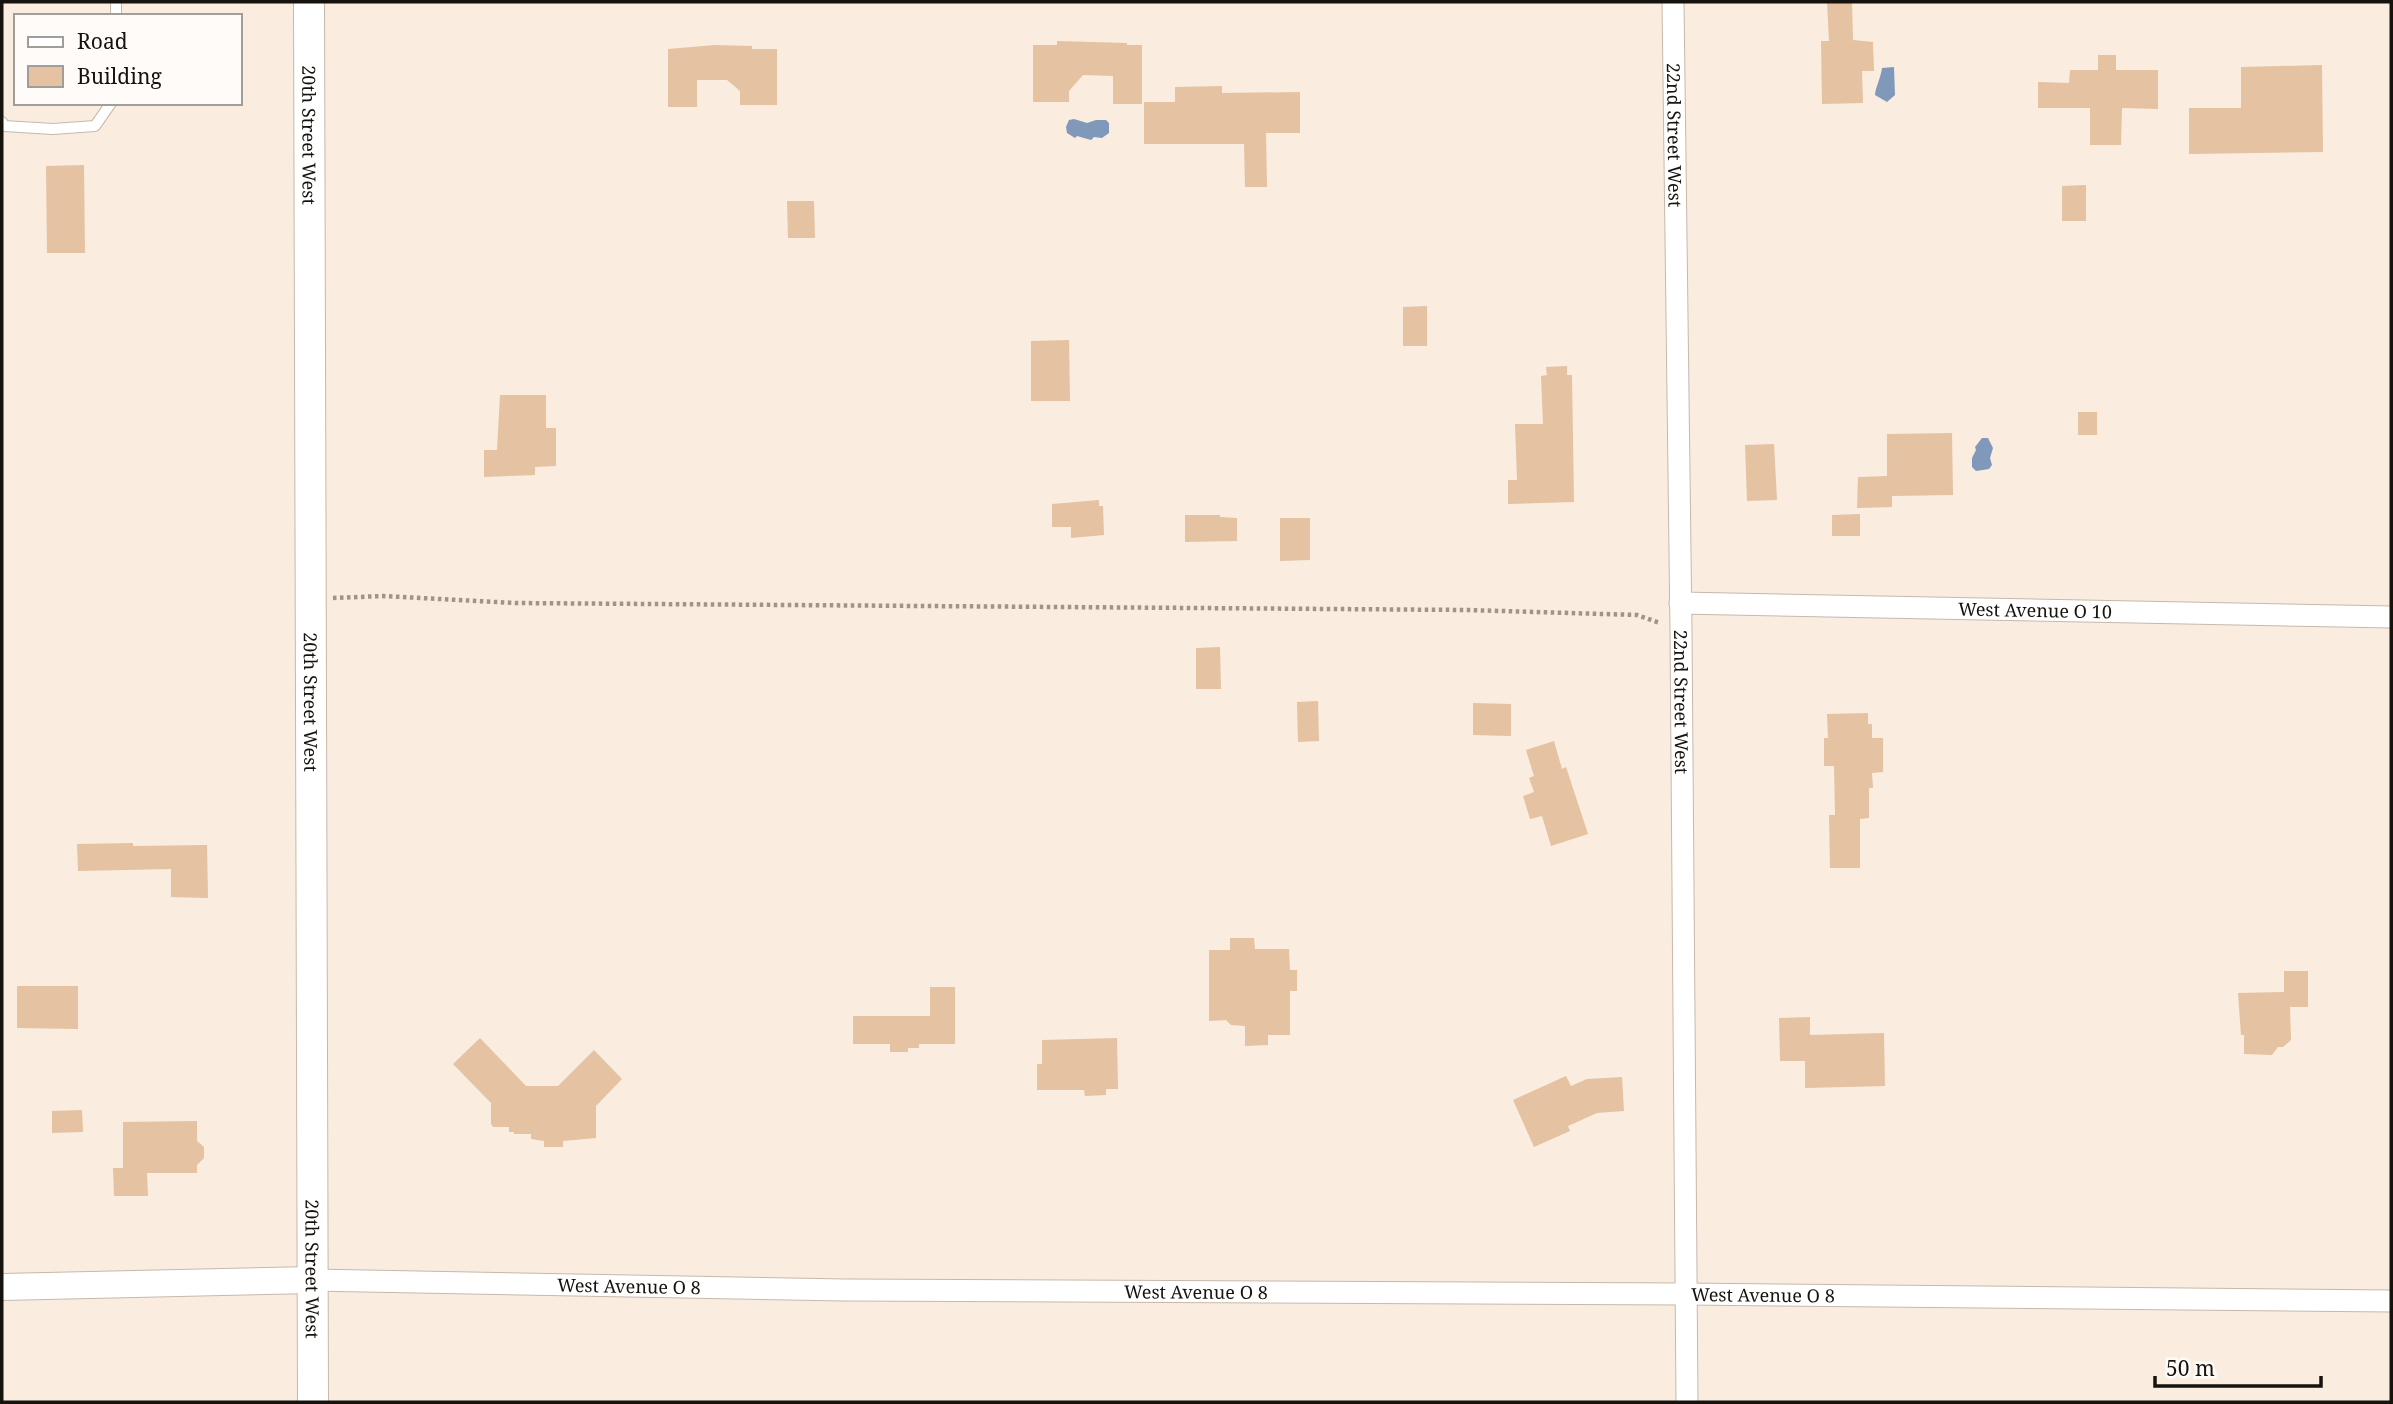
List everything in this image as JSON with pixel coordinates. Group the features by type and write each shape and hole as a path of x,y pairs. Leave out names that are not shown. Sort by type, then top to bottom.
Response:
{"main road":[{"name":"20th Street West","path":"309,2 313,1402"}],"street":[{"name":"22nd Street West","path":"1673,2 1687,1402"},
{"name":"West Avenue O 10","path":"1680,603 2391,617"},
{"name":"West Avenue O 8","path":"2,1287 312,1280 845,1290 2391,1301"}],"lane":[{"path":"2,122 4,125 53,129 95,126 110,105"}],"path":[{"path":"312,600 383,596 529,603 1468,610 1637,615 1681,630"}],"water":[{"path":"1894,67 1895,95 1887,102 1875,95 1875,92 1882,68"},
{"path":"1069,120 1087,123 1106,120 1109,123 1109,133 1102,138 1094,137 1091,140 1077,136 1075,138 1067,133 1066,127"},
{"path":"1982,438 1988,438 1993,448 1990,458 1992,465 1989,469 1976,471 1972,467 1972,458 1975,447"}],"building":[{"path":"1827,2 1852,2 1853,40 1873,42 1874,71 1862,71 1863,103 1822,104 1821,41 1829,41"},
{"path":"1057,41 1142,45 1142,104 1113,104 1113,76 1083,75 1069,91 1069,102 1033,102 1033,45 1057,45"},
{"path":"715,45 777,49 777,105 740,105 740,91 727,80 697,80 697,107 668,107 668,49"},
{"path":"2098,55 2116,55 2116,70 2158,70 2158,109 2122,108 2121,145 2090,145 2090,108 2038,108 2038,82 2069,83 2070,70 2098,70"},
{"path":"2322,65 2323,152 2189,154 2189,108 2241,108 2241,67"},
{"path":"1222,86 1222,93 1300,92 1300,133 1266,133 1267,187 1245,187 1244,144 1144,144 1144,102 1175,102 1175,87"},
{"path":"84,165 85,253 47,253 46,166"},
{"path":"2086,185 2086,221 2062,221 2062,186"},
{"path":"787,201 814,201 815,238 788,238"},
{"path":"1427,306 1427,346 1403,346 1403,307"},
{"path":"1069,340 1070,401 1031,401 1031,341"},
{"path":"1567,366 1567,375 1572,375 1574,502 1508,504 1508,480 1517,480 1515,424 1543,424 1541,376 1547,375 1546,367"},
{"path":"500,395 546,395 546,428 556,428 556,466 535,467 535,475 484,477 484,450 497,450"},
{"path":"2078,412 2097,412 2097,435 2078,435"},
{"path":"1952,433 1953,495 1892,496 1892,507 1857,508 1858,477 1887,476 1887,434"},
{"path":"1774,444 1777,500 1747,501 1745,445"},
{"path":"1099,500 1099,506 1103,506 1104,535 1071,538 1071,527 1052,527 1052,504"},
{"path":"1860,514 1860,536 1832,536 1832,515"},
{"path":"1185,515 1237,518 1237,541 1185,542"},
{"path":"1280,518 1310,518 1310,560 1280,561"},
{"path":"1220,647 1221,689 1196,689 1196,648"},
{"path":"1318,701 1319,741 1298,742 1297,702"},
{"path":"1473,703 1511,704 1511,736 1473,735"},
{"path":"1868,713 1868,724 1872,724 1872,738 1883,738 1883,772 1872,773 1869,818 1860,819 1860,868 1830,868 1829,815 1835,815 1834,766 1824,766 1824,738 1828,738 1827,714"},
{"path":"1554,741 1562,769 1566,767 1588,834 1551,846 1542,816 1530,819 1523,796 1534,792 1529,778 1534,776 1526,750"},
{"path":"133,843 133,846 207,845 208,898 171,897 171,869 78,871 77,844"},
{"path":"1230,938 1254,938 1255,949 1289,949 1290,970 1297,970 1297,991 1290,991 1290,1035 1268,1035 1268,1045 1245,1046 1245,1026 1231,1025 1226,1020 1209,1021 1209,950 1230,950"},
{"path":"2284,971 2308,971 2308,1007 2290,1007 2291,1040 2283,1047 2278,1047 2272,1055 2244,1054 2238,993 2284,992"},
{"path":"17,986 78,986 78,1029 17,1028"},
{"path":"930,987 955,987 955,1044 919,1044 919,1048 908,1048 908,1052 890,1052 890,1044 853,1044 853,1016 930,1016"},
{"path":"1810,1017 1810,1035 1884,1033 1885,1086 1805,1088 1805,1061 1780,1061 1779,1018"},
{"path":"480,1038 526,1086 558,1086 594,1050 622,1079 596,1106 596,1138 563,1141 563,1147 544,1147 544,1141 531,1139 531,1134 514,1134 509,1132 509,1127 493,1127 491,1103 453,1064"},
{"path":"1117,1038 1118,1089 1106,1089 1106,1095 1085,1096 1084,1090 1037,1090 1037,1064 1042,1064 1042,1040"},
{"path":"1566,1076 1571,1086 1587,1079 1622,1077 1624,1111 1597,1113 1568,1126 1570,1131 1534,1147 1513,1100"},
{"path":"82,1110 83,1132 52,1133 52,1111"},
{"path":"197,1121 197,1141 204,1147 204,1158 197,1165 197,1173 147,1173 148,1196 114,1196 113,1168 123,1168 123,1122"}]}
